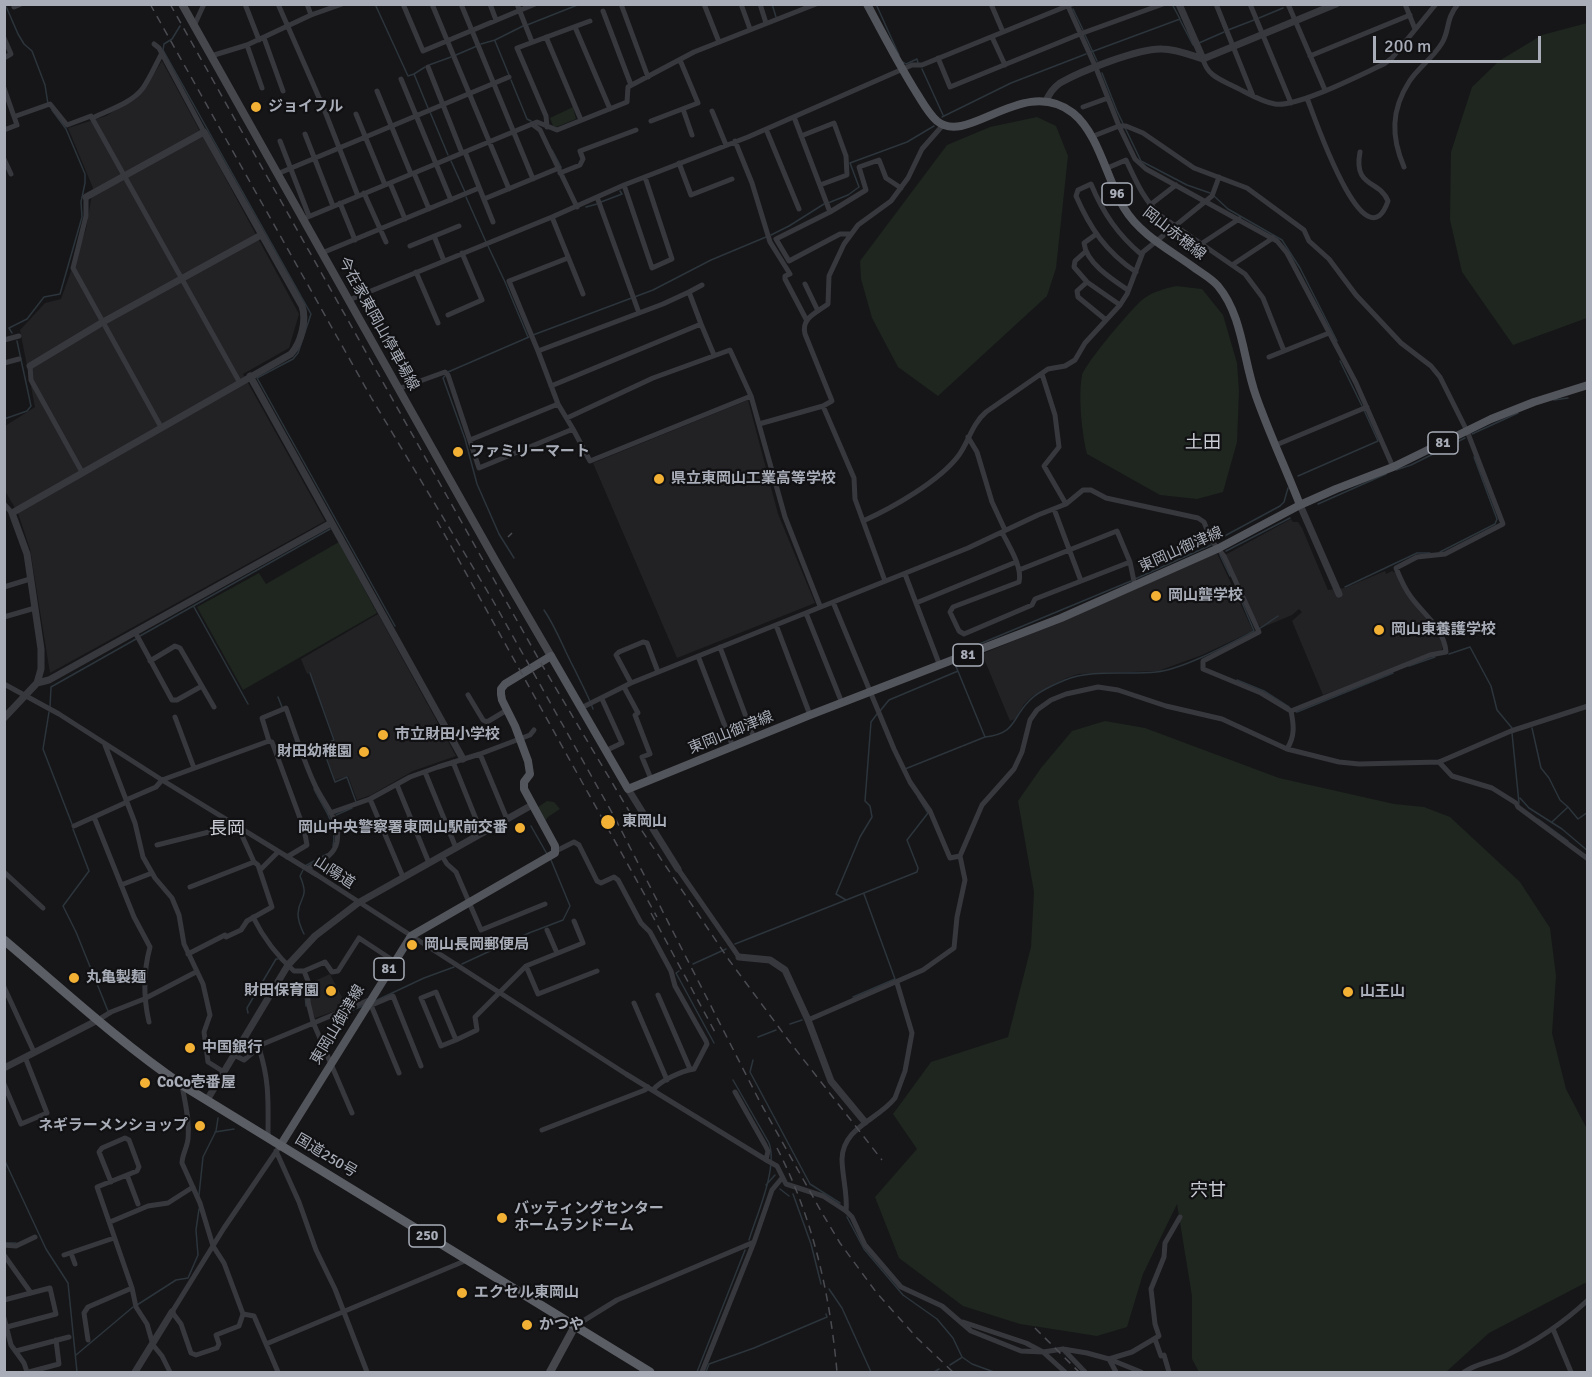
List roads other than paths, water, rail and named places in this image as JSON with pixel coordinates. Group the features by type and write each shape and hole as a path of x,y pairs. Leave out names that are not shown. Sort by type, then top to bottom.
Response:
{"highway":[{"name":"国道250号","path":"4,940 183,1090 207,1100 268,1139 278,1148 650,1372"}],"main road":[{"path":"867,4 902,70 928,111 943,125 957,127 967,125 1018,104 1046,101"},
{"name":"今在家東岡山停車場線","path":"182,5 277,174 306,217 322,253 551,656"},
{"name":"岡山赤穂線","path":"1046,101 1073,113 1085,125 1124,209 1138,226 1217,285 1229,304 1236,321 1256,395 1300,505"},
{"name":"東岡山御津線","path":"628,789 810,715 1061,618 1134,582 1220,549 1300,505 1393,467 1467,431 1534,402 1587,386"},
{"path":"556,851 524,789 523,785 530,770 501,694 501,689 505,684 551,656 628,789"},
{"name":"東岡山御津線","path":"278,1148 411,936 552,856 556,851"},
{"path":"550,1372 574,1326"}],"street":[{"path":"194,26 204,4"},
{"path":"245,4 283,91"},
{"path":"278,4 358,196"},
{"path":"307,4 311,15"},
{"path":"403,4 423,51 472,31 518,8 535,4"},
{"path":"432,4 509,189"},
{"path":"461,4 533,179"},
{"path":"490,4 496,20"},
{"path":"621,4 648,76"},
{"path":"704,4 718,42"},
{"path":"741,4 750,29"},
{"path":"760,4 766,22"},
{"path":"280,141 306,217 532,124 540,122 557,130 627,102 628,87 694,52 816,4"},
{"path":"992,4 1003,33"},
{"path":"938,58 950,87 1083,33 1163,4"},
{"path":"1179,4 1205,68 1216,78 1253,96 1276,104 1291,103 1307,98 1384,64 1392,58 1436,4"},
{"path":"1216,4 1253,96"},
{"path":"1250,4 1291,103"},
{"path":"1288,4 1324,90"},
{"path":"1046,101 1049,93 1059,84 1146,50 1174,50 1203,59 1295,22 1324,7 1336,4"},
{"path":"1405,4 1415,29"},
{"path":"1404,167 1396,149 1395,114 1409,81 1429,61 1444,40 1448,19 1458,4"},
{"path":"210,56 248,45 311,15 339,5"},
{"path":"349,300 576,207 599,201 624,185 766,129 912,65 922,65 1070,5 1108,98 1140,165 1273,238 1287,253 1329,333 1393,467"},
{"path":"518,8 532,42"},
{"path":"603,12 631,85"},
{"path":"1310,56 1410,15"},
{"path":"548,127 546,116 517,48 590,21"},
{"path":"575,27 609,109"},
{"path":"546,37 581,120"},
{"path":"992,37 1005,65"},
{"path":"4,38 11,54 4,58"},
{"path":"12,513 291,354 296,346 304,320 302,306 162,53 154,44"},
{"path":"248,45 262,88"},
{"path":"16,116 47,104 67,125 91,116 92,118 125,102 139,92 162,53"},
{"path":"651,121 698,103 680,60"},
{"path":"428,68 493,222"},
{"path":"277,174 509,77"},
{"path":"401,79 451,200"},
{"path":"4,88 16,116 17,125 4,130"},
{"path":"376,91 429,209"},
{"path":"1083,107 1108,98"},
{"path":"1307,98 1335,167 1354,205 1377,218 1382,214 1388,201 1384,193 1364,180 1358,166 1360,152"},
{"path":"682,109 692,135"},
{"path":"712,111 726,145"},
{"path":"356,114 405,219"},
{"path":"794,117 830,212"},
{"path":"92,118 240,383"},
{"path":"801,136 834,123 846,156 847,175 820,185"},
{"path":"532,124 540,130 576,207"},
{"path":"759,424 823,406 832,401 803,326 806,320 828,304 829,276 844,244 858,225 891,201 901,188 922,149 943,125"},
{"path":"1091,137 1122,126 1143,133 1194,168 1247,188 1304,230 1309,241 1329,259 1356,295 1401,343 1431,366 1440,377 1467,431 1503,524 1445,554 1418,556 1396,568 1407,591 1440,632 1446,652 1430,655 1291,711"},
{"path":"766,129 799,209"},
{"path":"484,200 533,179 580,165 583,159 580,151 636,130"},
{"path":"161,427 73,268 87,216 86,197 204,132"},
{"path":"304,134 333,206"},
{"path":"735,141 752,183 768,236 790,274 785,279 806,320"},
{"path":"851,234 840,234 789,261 776,239 830,212 866,190 859,167 879,159 886,178 901,188"},
{"path":"1105,169 1126,160 1141,194 1150,206 1245,274 1263,298 1284,351"},
{"path":"5,163 11,174"},
{"path":"679,163 691,195 732,179"},
{"path":"624,185 652,268 672,259 645,177"},
{"path":"863,521 895,506 947,468 959,455 977,420 986,412 1048,369 1065,366 1075,360 1085,344 1119,305 1128,290 1142,255 1156,240 1213,195 1219,177"},
{"path":"1136,272 1108,250 1095,235 1076,196 1078,190 1091,184 1103,212 1115,229 1142,255"},
{"path":"1150,206 1176,185"},
{"path":"322,253 479,188"},
{"path":"364,193 386,242"},
{"path":"599,201 639,313"},
{"path":"340,203 355,240"},
{"path":"552,218 584,294"},
{"path":"1201,244 1239,219"},
{"path":"410,246 459,226"},
{"path":"82,472 31,380 30,366 103,322 261,235"},
{"path":"1095,235 1084,243 1085,252 1101,269 1128,290"},
{"path":"434,236 444,261"},
{"path":"1232,265 1273,238"},
{"path":"1085,252 1075,261 1074,267 1087,282 1119,305"},
{"path":"448,315 482,300 462,253"},
{"path":"568,258 509,281 558,404 590,461 751,396"},
{"path":"416,272 438,323"},
{"path":"1087,282 1077,291 1078,297 1106,320"},
{"path":"805,284 818,311"},
{"path":"538,351 639,313 702,285"},
{"path":"689,292 714,355"},
{"path":"551,386 701,324"},
{"path":"1269,357 1329,333"},
{"path":"4,340 19,336"},
{"path":"567,418 652,378 730,350 751,396 785,517 820,606"},
{"path":"4,363 19,359"},
{"path":"399,388 446,374 479,468 573,429"},
{"path":"1042,374 1055,415 1059,447 1044,466 1066,504"},
{"path":"250,376 463,759"},
{"path":"470,440 558,404"},
{"path":"823,406 854,478 855,499 885,581"},
{"path":"1275,445 1364,408"},
{"path":"968,437 977,452 992,502 1019,570 1019,582 953,607 950,612 959,631 964,634 1032,605 1035,599 1130,562"},
{"path":"581,708 631,683 968,548 1066,504 1083,490 1091,490 1106,498 1198,518 1204,522 1211,540 1220,549 1259,632 1203,661 1205,671 1261,693 1291,711"},
{"path":"4,504 12,513 24,544 41,649 41,669 37,683 4,718"},
{"path":"1300,505 1339,594"},
{"path":"1054,509 1081,581"},
{"path":"37,683 49,680 137,636 332,523"},
{"path":"1019,570 1117,531 1130,562 1134,582"},
{"path":"916,603 1016,562"},
{"path":"905,574 940,666"},
{"path":"4,587 30,579"},
{"path":"832,602 904,770 930,811 950,858 960,855"},
{"path":"4,617 35,608"},
{"path":"806,613 842,703"},
{"path":"776,625 810,715"},
{"path":"137,636 172,700 177,700 202,686"},
{"path":"631,683 616,655 618,652 643,642 647,643 658,672"},
{"path":"150,661 175,646 180,648 214,707"},
{"path":"720,647 754,738"},
{"path":"698,656 733,747"},
{"name":"山陽道","path":"4,684 105,743 777,1166 782,1178"},
{"path":"624,687 638,713 635,715 650,754 642,757 651,779"},
{"path":"808,1020 897,983 923,970 954,948 957,917 966,880 960,855 982,805 1014,769 1022,752 1030,720 1037,710 1051,700 1098,687 1118,690 1166,706 1222,719 1287,749 1339,762 1359,764 1439,762 1512,731 1587,706"},
{"path":"468,695 483,720 487,722 507,710"},
{"path":"602,699 622,742 605,751"},
{"path":"287,857 308,844 262,717 283,709 313,780 338,829 337,842 330,856 307,869"},
{"path":"1287,749 1294,730 1291,711"},
{"path":"175,717 194,768"},
{"path":"330,813 370,799 425,772 519,740 530,735 534,730"},
{"path":"74,825 156,787 162,780 269,741"},
{"path":"105,743 135,823 143,857 152,873 172,898 179,915 184,944 207,997 210,1015 204,1032 208,1062 224,1072"},
{"path":"480,754 507,819"},
{"path":"453,762 482,834"},
{"path":"1439,762 1452,776 1492,788 1516,802 1518,807 1587,859"},
{"path":"425,772 456,848"},
{"path":"397,785 429,863"},
{"path":"628,789 678,869 739,957 766,959 783,967 808,1020 831,1081 865,1122"},
{"path":"370,799 403,877"},
{"path":"207,1100 288,965 315,936 358,903 532,805"},
{"path":"94,817 134,917 150,947 145,966 144,999 149,1022"},
{"path":"158,845 217,830 227,820"},
{"path":"188,954 240,930 247,921 272,907 258,864 254,862 238,827"},
{"path":"542,1130 654,1087 694,1069 707,1044 675,986 671,971 650,932 640,923 618,879 614,878 601,883 597,880 579,845 574,842 556,851"},
{"path":"260,870 278,852"},
{"path":"442,856 456,872 481,930 545,904"},
{"path":"190,887 254,862"},
{"path":"4,872 43,908"},
{"path":"121,885 152,873"},
{"path":"253,918 279,958 294,971 304,971 325,962 332,972 338,971 358,938 394,961"},
{"path":"456,1040 436,992 421,998 441,1046 456,1040 477,1030 475,1017 524,968 583,943 574,921"},
{"path":"547,930 557,953"},
{"path":"524,968 538,994 597,971"},
{"path":"304,971 308,981 308,1002 313,1022 352,1113"},
{"path":"4,1068 111,1012 144,999 196,972"},
{"path":"846,1211 843,1151 846,1141 895,1098 911,1045 912,1033 897,983"},
{"path":"4,987 34,1052"},
{"path":"658,995 690,1069"},
{"path":"234,1055 244,1060 263,1044 313,1022 393,996 422,1066"},
{"path":"634,1003 667,1080"},
{"path":"369,1004 399,1073"},
{"path":"259,1048 268,1084 268,1139"},
{"path":"4,1084 21,1124 47,1113 25,1057"},
{"path":"172,1312 181,1324 191,1353 196,1355 217,1348 219,1344 216,1335 239,1326 243,1314 224,1263 213,1245 200,1203 182,1163 188,1143 189,1127 183,1090"},
{"path":"735,1092 768,1151 767,1160"},
{"path":"111,1182 99,1152 102,1148 125,1138 129,1140 138,1167 137,1171 111,1182 97,1187 136,1305 147,1324 153,1345 170,1372"},
{"path":"135,1372 213,1245 278,1148"},
{"path":"278,1148 304,1220 367,1372"},
{"path":"127,1175 138,1204"},
{"path":"702,1372 754,1242 772,1190 782,1178 786,1184 823,1196 846,1211 852,1217 866,1245 901,1287 942,1306 971,1331 1021,1351 1043,1352 1063,1349 1109,1359 1141,1372"},
{"path":"110,1222 148,1206 168,1203 193,1187"},
{"path":"1109,1359 1132,1352 1159,1336 1155,1324 1151,1289 1164,1257 1166,1243 1180,1217"},
{"path":"4,1245 15,1246 35,1237"},
{"path":"64,1256 114,1238"},
{"path":"574,1326 617,1300 754,1242"},
{"path":"71,1253 75,1264"},
{"path":"4,1255 31,1293"},
{"path":"266,1344 467,1260"},
{"path":"4,1300 50,1288 56,1314 6,1327"},
{"path":"88,1340 84,1313 88,1307 132,1288"},
{"path":"1467,1372 1482,1362 1503,1357 1535,1342 1587,1300"},
{"path":"243,1314 254,1316 278,1372"},
{"path":"4,1318 11,1345 28,1372 59,1364 56,1340"},
{"path":"958,1320 1026,1343 1043,1352 1065,1372"},
{"path":"1553,1329 1570,1372"},
{"path":"16,1351 69,1337"},
{"path":"1155,1339 1161,1356 1164,1355 1169,1372"},
{"path":"1063,1349 1085,1372"},
{"path":"1109,1359 1116,1372"}],"waterway":[{"path":"5,4 18,34 32,51 45,85 48,104"},
{"path":"375,4 408,76 414,74 428,108"},
{"path":"527,25 580,4"},
{"path":"772,4 776,17"},
{"path":"876,4 899,55"},
{"path":"1091,52 1180,19 1172,4"},
{"path":"1259,18 1283,8"},
{"path":"1073,9 1083,30"},
{"path":"1180,20 1193,45"},
{"path":"1228,30 1254,20"},
{"path":"180,26 172,39 164,44 163,50 311,314 298,353 293,359 257,378 395,626"},
{"path":"481,44 495,40 523,26"},
{"path":"1199,43 1224,32"},
{"path":"1085,35 1097,61"},
{"path":"495,41 509,75"},
{"path":"456,55 477,46"},
{"path":"942,117 1011,83 1086,54"},
{"path":"429,65 451,57"},
{"path":"903,62 906,64 917,59 918,63"},
{"path":"414,74 425,67"},
{"path":"922,69 943,115"},
{"path":"1102,73 1141,161 1187,185 1210,193"},
{"path":"511,80 527,119 531,121"},
{"path":"12,333 9,328 27,319 44,297 60,294 82,217 81,202 85,174 66,129 52,110"},
{"path":"430,112 448,155"},
{"path":"828,203 848,195 859,187 850,163 907,142 934,126"},
{"path":"552,150 561,167"},
{"path":"451,161 465,192"},
{"path":"601,202 622,194 620,191"},
{"path":"1214,196 1228,209 1282,240 1300,268 1337,341"},
{"path":"466,197 486,242"},
{"path":"586,207 597,204"},
{"path":"771,235 824,204"},
{"path":"533,335 653,290 711,260 766,237"},
{"path":"488,246 528,337"},
{"path":"448,372 529,337"},
{"path":"4,419 27,411 31,406 17,341"},
{"path":"1340,361 1362,406"},
{"path":"445,376 443,378 465,439 477,484 499,534 514,558"},
{"path":"1554,400 1568,398"},
{"path":"1298,476 1378,441 1364,410"},
{"path":"1472,434 1518,413"},
{"path":"1396,470 1465,438"},
{"path":"1440,552 1495,524 1497,519 1474,457"},
{"path":"1318,504 1386,474"},
{"path":"1219,539 1280,506 1284,502 1288,488"},
{"path":"1226,551 1290,518"},
{"path":"140,636 330,529"},
{"path":"1135,579 1211,545"},
{"path":"1345,587 1417,553 1430,553"},
{"path":"1220,555 1230,576"},
{"path":"953,655 1131,581"},
{"path":"905,769 1003,732 1008,729 1032,698 1065,680 1086,675 1167,670 1206,655 1254,631 1236,588"},
{"path":"194,607 248,704"},
{"path":"544,610 557,632 593,709"},
{"path":"1259,629 1278,616"},
{"path":"50,707 51,687 136,639"},
{"path":"1449,654 1470,647 1491,686 1497,710 1512,728"},
{"path":"1409,666 1435,657"},
{"path":"955,664 985,737"},
{"path":"880,711 889,700 958,671"},
{"path":"310,673 334,740 322,746 335,782 347,777 356,802"},
{"path":"1295,711 1393,673"},
{"path":"1237,680 1264,691 1289,707"},
{"path":"278,697 282,707"},
{"path":"49,712 43,749 72,824"},
{"path":"846,900 836,894 860,837 872,817 870,806 865,801 871,722 877,714"},
{"path":"1532,728 1541,768 1560,800 1568,807"},
{"path":"1512,733 1519,803"},
{"path":"314,789 332,823 333,846"},
{"path":"735,944 917,872 918,868 907,840 928,813 918,797"},
{"path":"1520,798 1529,808 1562,829 1588,851"},
{"path":"1552,822 1568,807 1578,819 1588,812"},
{"path":"336,815 352,808"},
{"path":"1538,819 1568,841"},
{"path":"531,826 547,854"},
{"path":"73,829 89,871 63,906 108,1011"},
{"path":"305,866 327,854"},
{"path":"462,964 563,920 570,906 551,860"},
{"path":"303,870 300,876 304,894 298,914 304,934"},
{"path":"853,997 895,979 864,894"},
{"path":"693,964 726,949"},
{"path":"248,1013 247,1008 278,959"},
{"path":"375,1001 454,967"},
{"path":"679,971 676,973 714,1043"},
{"path":"305,993 306,1006"},
{"path":"345,1013 363,1006"},
{"path":"790,1024 802,1020"},
{"path":"758,1037 776,1030"},
{"path":"250,1051 253,1044"},
{"path":"753,1060 750,1072 810,1184 840,1203"},
{"path":"733,1080 769,1143 771,1153 769,1178 749,1240"},
{"path":"199,1195 203,1157 216,1131 218,1118"},
{"path":"215,1132 234,1129"},
{"path":"4,1159 46,1249 68,1283 77,1372"},
{"path":"766,1185 775,1175"},
{"path":"780,1189 789,1196"},
{"path":"793,1194 811,1244 821,1284"},
{"path":"137,1305 176,1280 188,1278 198,1255 196,1230 199,1209"},
{"path":"847,1217 864,1249 903,1295 937,1319 953,1338 962,1357 972,1364 994,1372"},
{"path":"6,1243 16,1243"},
{"path":"697,1372 745,1250"},
{"path":"829,1289 842,1308 871,1372"},
{"path":"76,1355 133,1307"},
{"path":"706,1372 709,1364 827,1317 826,1314"},
{"path":"950,1365 961,1358"},
{"path":"934,1372 939,1369"}],"railway":[{"path":"150,4 372,399 492,599 615,818 761,1104 822,1213 840,1243 876,1292 917,1338 953,1372"},
{"path":"170,4 542,665 632,816 729,960 882,1160"},
{"path":"437,521 657,917"},
{"path":"508,537 512,533"},
{"path":"651,913 716,1034"},
{"path":"777,1148 801,1202 818,1257 830,1314 837,1372"},
{"path":"1035,1328 1079,1372"}],"place":[{"name":"ジョイフル","path":"256,107"},
{"name":"ファミリーマート","path":"458,452"},
{"name":"県立東岡山工業高等学校","path":"659,479"},
{"name":"岡山聾学校","path":"1156,596"},
{"name":"岡山東養護学校","path":"1379,630"},
{"name":"市立財田小学校","path":"383,735"},
{"name":"財田幼稚園","path":"364,752"},
{"name":"東岡山","path":"608,822"},
{"name":"岡山中央警察署東岡山駅前交番","path":"520,828"},
{"name":"岡山長岡郵便局","path":"412,945"},
{"name":"丸亀製麺","path":"74,978"},
{"name":"財田保育園","path":"331,991"},
{"name":"山王山","path":"1348,992"},
{"name":"中国銀行","path":"190,1048"},
{"name":"CoCo壱番屋","path":"145,1083"},
{"name":"ネギラーメンショップ","path":"200,1126"},
{"name":"バッティングセンター ホームランドーム","path":"502,1218"},
{"name":"エクセル東岡山","path":"462,1293"},
{"name":"かつや","path":"527,1325"}],"district":[{"name":"土田","path":"1203,443"},
{"name":"長岡","path":"227,829"},
{"name":"宍甘","path":"1208,1191"}]}
